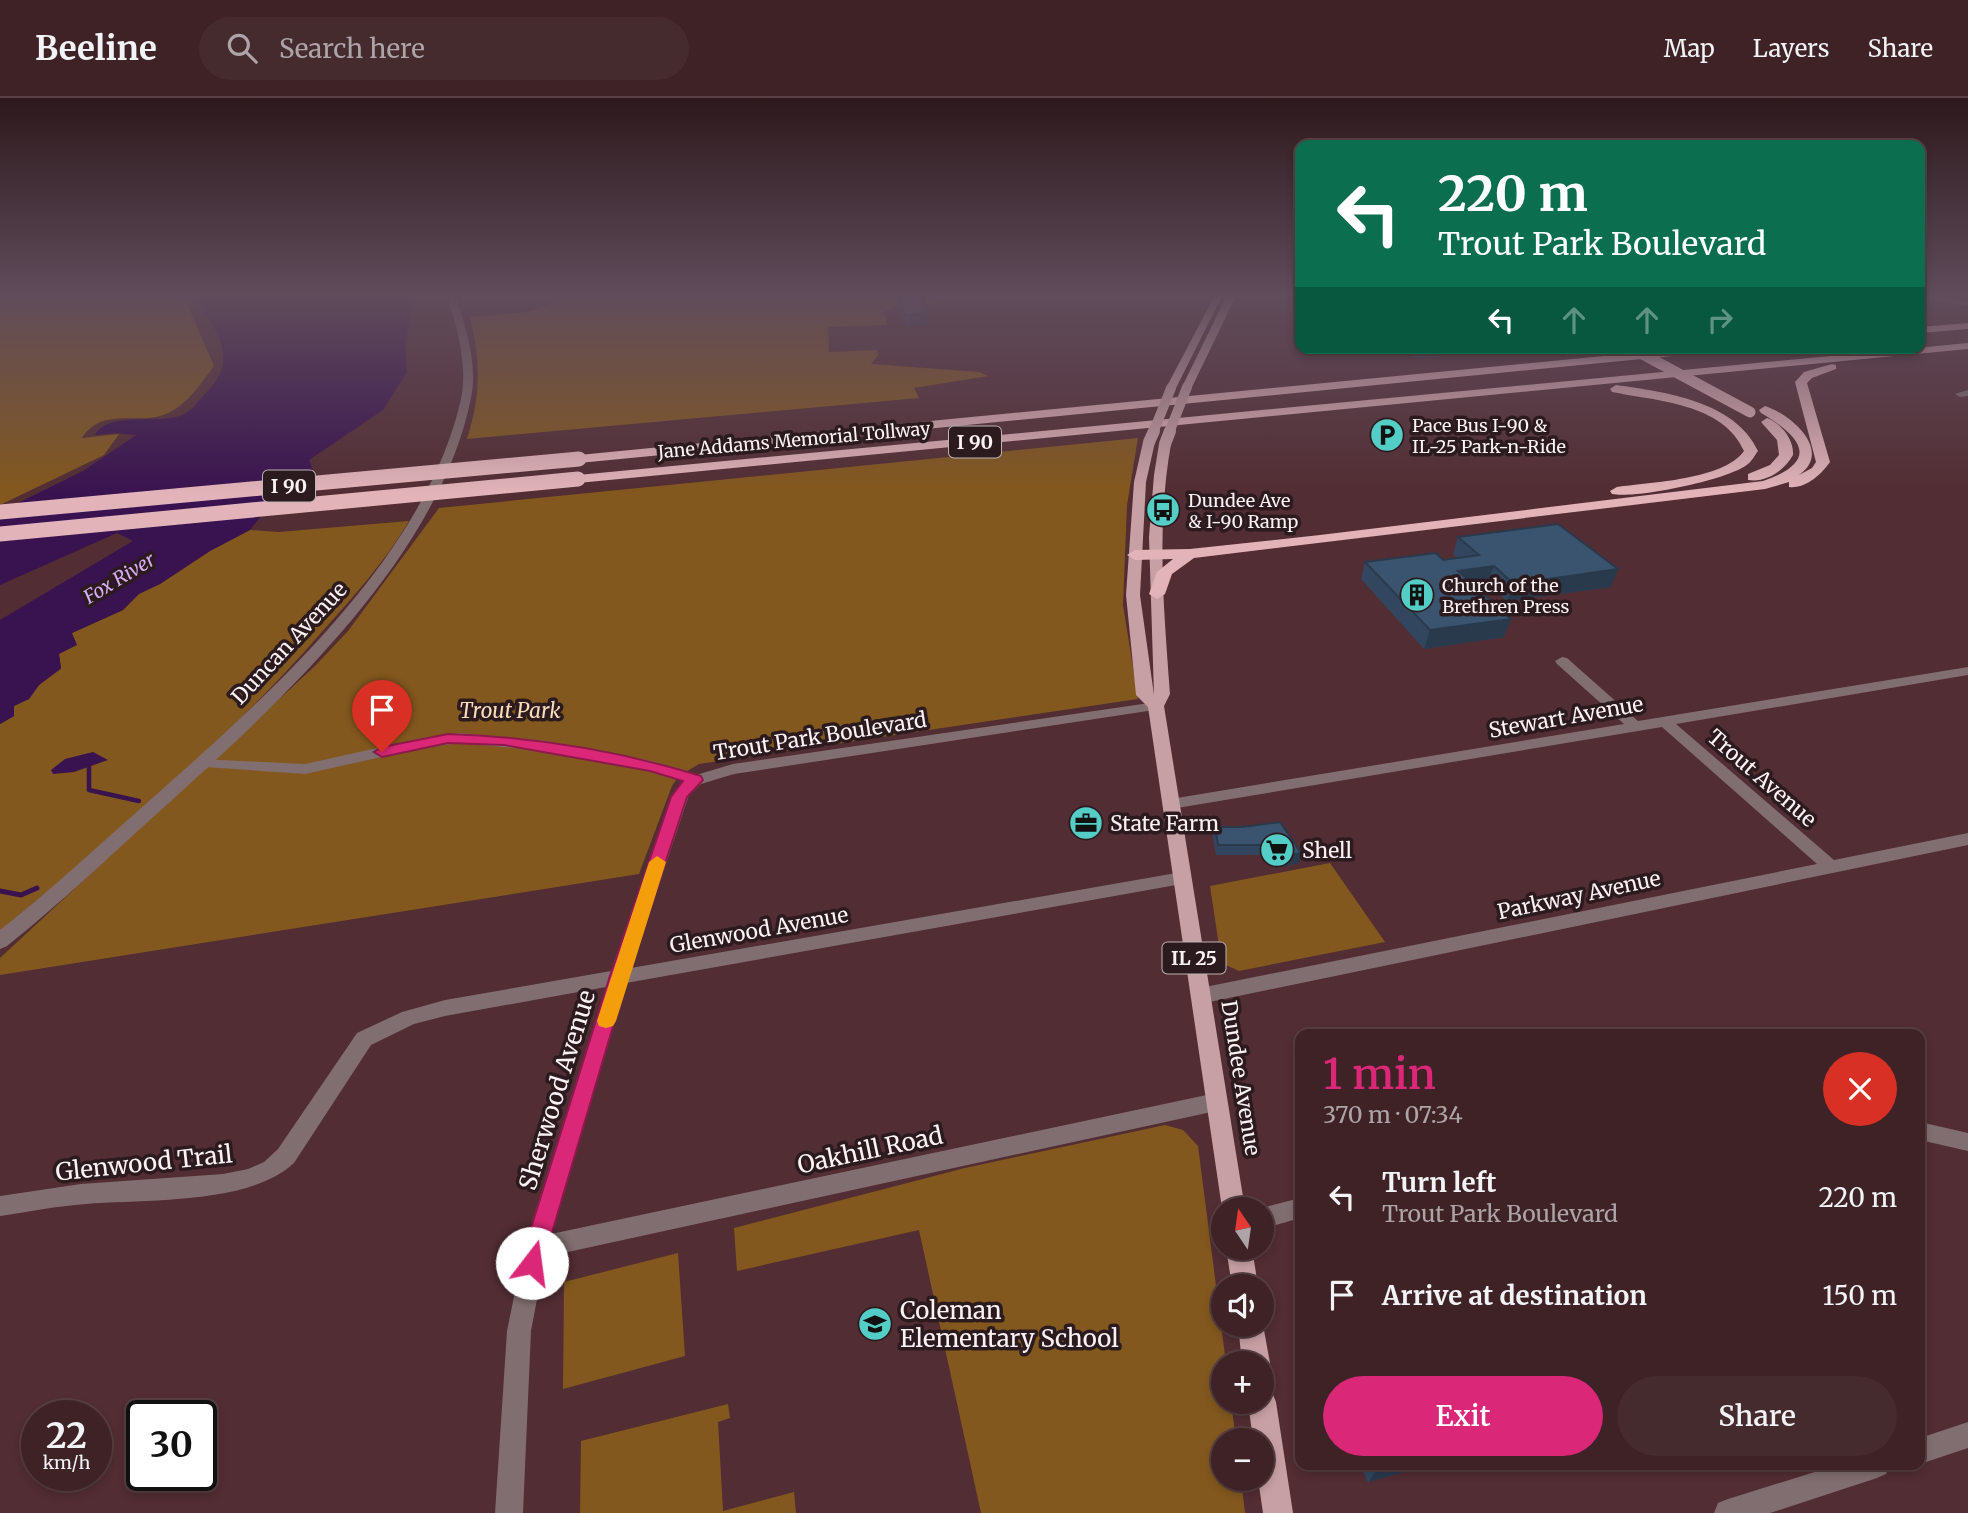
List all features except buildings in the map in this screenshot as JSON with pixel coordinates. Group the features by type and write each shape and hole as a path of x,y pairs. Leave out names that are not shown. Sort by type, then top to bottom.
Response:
{"highway":[{"name":"Jane Addams Memorial Tollway","path":"0,512 579,460 1585,361"},
{"path":"1156,549 1190,554 1688,496 1765,485 1789,478 1802,468 1807,460 1806,443 1789,425 1657,361"},
{"path":"1135,549 1156,549 1742,479 1773,470 1786,458 1786,443 1758,411 1669,361"},
{"name":"Jane Addams Memorial Tollway","path":"0,534 1823,361"},
{"path":"1688,496 1773,490 1794,484 1817,471 1821,467 1823,456 1800,386 1808,375 1866,361"},
{"path":"1503,392 1591,389 1643,393 1711,413 1735,427 1750,444 1751,451 1746,460 1723,472 1692,480 1542,502"},
{"path":"1157,594 1165,572 1190,554"}],"main road":[{"name":"Dundee Avenue","path":"1156,706 1144,695 1133,595 1140,482 1149,442 1185,361"},
{"name":"Dundee Avenue","path":"1200,361 1165,444 1156,484 1157,594 1162,694 1156,706 1231,1197"},
{"path":"1264,1414 1278,1513"}],"street":[{"name":"Duncan Avenue","path":"0,941 204,762 337,627 384,568 427,505 452,452 467,396 467,361"},
{"path":"1562,661 1636,727"},
{"name":"Stewart Avenue","path":"1171,804 1968,671"},
{"name":"Trout Park Boulevard","path":"204,762 305,769 344,763 422,743 471,738 545,746 652,766 696,780 733,769 1156,706"},
{"name":"Trout Avenue","path":"1665,722 1832,867"},
{"name":"Sherwood Avenue","path":"509,1513 519,1331 535,1248 618,979 679,797 685,787 696,780"},
{"name":"Parkway Avenue","path":"1200,996 1968,839"},
{"name":"Glenwood Avenue","path":"286,1156 356,1048 374,1034 409,1018 445,1008 1182,878"},
{"name":"Oakhill Road","path":"535,1248 1216,1102"},
{"path":"1925,1131 1968,1142"},
{"name":"Glenwood Trail","path":"0,1206 81,1194 223,1184 248,1179 272,1169 286,1156"},
{"path":"1274,1215 1295,1209"},
{"path":"1925,1449 1968,1435"},
{"path":"1728,1513 1861,1470"}],"green space":[{"path":"0,361 212,361 214,366 199,386 175,409 157,417 100,422 82,438 119,434 104,455 0,505"},
{"path":"478,361 873,361 871,364 979,372 988,376 914,388 919,398 467,439 475,407"},
{"name":"Trout Park","path":"1138,438 1127,505 1123,605 1138,699 699,764 679,776 672,786 639,874 0,975 0,958 316,665 348,631 439,508"},
{"path":"409,521 356,593 245,714 166,789 0,931 0,724 14,716 14,706 29,699 39,685 61,669 59,654 72,633 123,610 138,594 160,584 210,551 250,530 279,532"},
{"path":"1330,863 1385,942 1239,971 1226,965 1221,959 1210,886"},
{"path":"1165,1125 1183,1130 1198,1146 1215,1274 1211,1274 1211,1337 1223,1337 1224,1351 1211,1351 1211,1414 1233,1414 1234,1428 1211,1428 1211,1491 1242,1491 1245,1513 981,1513 919,1230 737,1271 734,1228 965,1168"},
{"path":"678,1253 685,1356 563,1389 564,1282"},
{"path":"728,1404 730,1418 718,1422 723,1511 794,1492 796,1513 580,1513 581,1441"}],"water":[{"name":"Fox River","path":"223,361 406,361 407,372 383,410 309,460 313,470 261,516 250,530 139,594 123,610 72,633 77,645 59,654 61,668 39,685 29,699 14,706 14,716 0,724 0,620 133,541 117,533 0,585 0,512 83,471 136,435 95,435 102,427 124,420 163,419 186,413 216,381"},
{"path":"93,752 108,760 74,772 53,774 51,770 65,759"}],"waterway":[{"path":"89,766 89,790 139,801"},
{"path":"0,891 21,895 37,888"}],"slow traffic":[{"path":"606,1021 657,862"}],"place":[{"name":"Pace Bus I-90 & IL-25 Park-n-Ride","path":"1387,435"},
{"name":"Dundee Ave & I-90 Ramp","path":"1163,510"},
{"name":"Church of the Brethren Press","path":"1417,595"},
{"name":"State Farm","path":"1086,823"},
{"name":"Shell","path":"1277,850"},
{"name":"Coleman Elementary School","path":"875,1324"}],"route":[{"path":"382,752 448,739 504,740 652,766 696,780 685,787 679,797 618,979 532,1263"}]}
